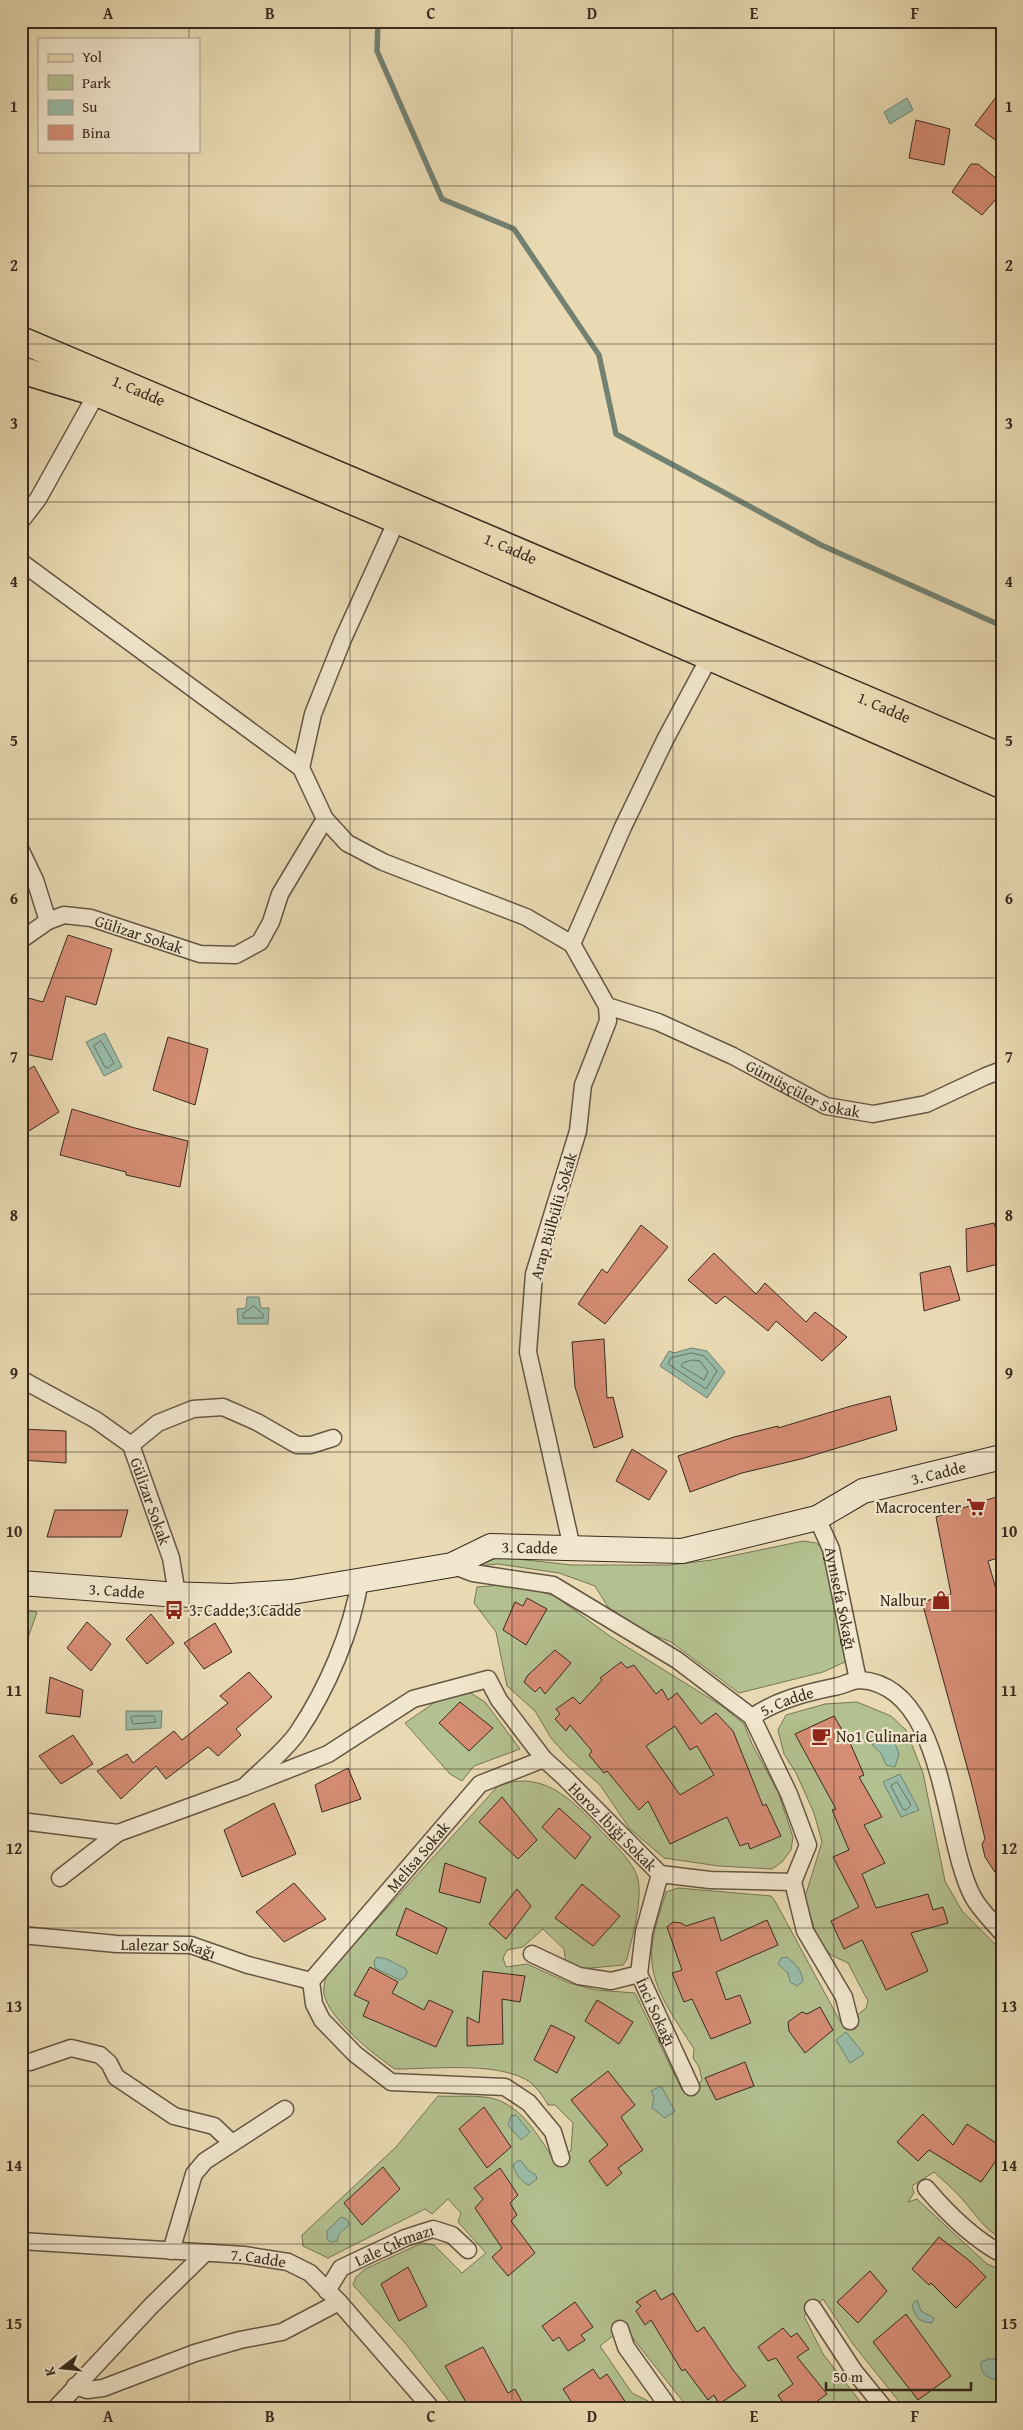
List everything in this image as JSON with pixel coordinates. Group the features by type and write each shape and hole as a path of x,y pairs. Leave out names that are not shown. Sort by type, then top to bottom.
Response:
{"main road":[{"name":"1. Cadde","path":"21,340 1002,757"},
{"name":"1. Cadde","path":"21,370 97,393 397,520 1002,785"},
{"name":"3. Cadde","path":"21,1583 231,1596 292,1592 452,1565 491,1546 682,1551 817,1518 863,1491 1002,1457"}],"street":[{"path":"21,521 38,498 97,393"},
{"path":"301,768 313,714 343,639 397,520"},
{"path":"21,562 301,768 325,819 347,843 383,862 526,917 572,944 607,1006"},
{"path":"572,944 622,826 666,738 710,658"},
{"name":"Gülizar Sokak","path":"21,940 48,921 64,915 91,918 140,936 200,954 236,955 260,942 271,922 280,894 325,819"},
{"path":"21,851 35,880 48,921"},
{"name":"Gümüşçüler Sokak","path":"607,1006 658,1022 734,1056 826,1106 873,1114 926,1104 1002,1070"},
{"name":"Arap Bülbülü Sokak","path":"572,1548 528,1352 534,1274 578,1131 583,1085 608,1021 607,1006"},
{"name":"Gülizar Sokak","path":"21,1378 96,1420 131,1445 170,1558 177,1594"},
{"path":"131,1445 158,1423 193,1409 223,1407 256,1422 297,1445 311,1444 333,1438"},
{"name":"Aynısefa Sokağı","path":"817,1518 830,1550 858,1680"},
{"name":"5. Cadde","path":"452,1565 473,1574 554,1586 677,1660 752,1717 767,1707 811,1692 858,1680 882,1684 915,1715 934,1755 957,1852 973,1897 1002,1933"},
{"path":"60,1878 118,1833 244,1787 297,1733 302,1725 334,1667 358,1593 360,1580"},
{"name":"Horoz İbiği Sokak","path":"244,1787 328,1754 413,1699 488,1679 500,1700 544,1759 660,1874 710,1880 793,1882"},
{"path":"752,1717 789,1794 808,1845 793,1882 805,1931 844,1997 850,2021"},
{"name":"Melisa Sokak","path":"311,1981 480,1784 544,1759"},
{"path":"21,1821 118,1833"},
{"name":"İnci Sokağı","path":"660,1874 644,1932 639,1974 690,2087"},
{"name":"Lalezar Sokağı","path":"21,1936 117,1944 191,1945 248,1964 311,1981"},
{"path":"532,1954 579,1976 611,1981 639,1974"},
{"path":"311,1981 314,2004 322,2020 356,2054 391,2082 505,2086 529,2103 553,2132 561,2158"},
{"path":"21,2060 30,2062 71,2048 100,2055 109,2063 116,2077 174,2116 214,2126 232,2144"},
{"path":"171,2251 194,2174 205,2161 285,2109"},
{"path":"926,2188 962,2225 985,2245 1002,2254"},
{"name":"Lale Çıkmazı","path":"327,2291 341,2268 405,2238 433,2229 452,2235 468,2250"},
{"name":"7. Cadde","path":"21,2241 204,2254 244,2255 288,2262 310,2273 340,2302 432,2409"},
{"path":"55,2409 74,2386 204,2254"},
{"path":"74,2386 87,2390 103,2388 195,2353 240,2340 282,2332 340,2302"},
{"path":"813,2308 854,2371 885,2409"},
{"path":"620,2329 626,2347 670,2409"}],"green space":[{"path":"803,1541 816,1543 823,1548 847,1661 823,1672 739,1693 671,1642 638,1629 608,1607 595,1586 559,1573 498,1564 477,1566 499,1557 572,1565 670,1565 712,1560"},
{"path":"515,1584 555,1596 611,1637 722,1706 744,1724 752,1744 778,1792 793,1837 791,1850 782,1862 772,1869 719,1866 664,1858 630,1829 600,1785 568,1757 551,1738 535,1711 507,1686 496,1632 474,1603 477,1587"},
{"path":"21,1609 37,1612 21,1658"},
{"path":"469,1692 485,1702 520,1749 474,1766 462,1781 450,1774 405,1723 441,1698"},
{"path":"857,1702 891,1716 906,1730 923,1773 945,1881 962,1911 1002,1951 1002,2239 985,2226 960,2196 934,2172 912,2186 914,2193 908,2202 917,2199 987,2264 1002,2270 1002,2409 905,2409 853,2344 823,2299 804,2316 823,2354 866,2409 689,2409 624,2327 600,2346 632,2393 648,2401 655,2409 455,2409 406,2344 353,2285 356,2277 365,2269 422,2243 434,2245 462,2273 486,2253 458,2222 461,2213 448,2199 432,2214 425,2209 328,2258 303,2246 302,2235 396,2147 438,2096 484,2097 507,2105 526,2120 555,2162 571,2151 573,2123 555,2105 548,2105 532,2084 512,2074 480,2068 395,2069 353,2036 334,2014 327,2004 324,1994 326,1975 498,1786 515,1782 530,1782 545,1785 570,1800 623,1853 637,1876 639,1885 638,1906 627,1959 623,1965 580,1969 566,1965 564,1949 543,1929 523,1947 507,1950 503,1958 506,1967 527,1964 569,1983 596,1990 635,1993 682,2090 698,2084 702,2080 699,2067 693,2058 694,2049 664,2001 654,1975 652,1962 653,1941 666,1892 678,1888 771,1896 841,2023 845,2025 866,2008 868,2001 848,1963 831,1955 818,1941 805,1897 822,1842 814,1813 796,1773 784,1754 778,1730 786,1715 825,1704"}],"water":[{"path":"907,98 913,110 890,124 884,112"},
{"path":"105,1033 122,1067 104,1076 86,1042"},
{"path":"247,1297 259,1297 261,1308 269,1308 268,1324 238,1324 237,1309 246,1308"},
{"path":"692,1348 707,1351 725,1372 707,1398 660,1366 669,1351 674,1353"},
{"path":"126,1711 162,1711 161,1728 126,1730"},
{"path":"882,1739 895,1743 899,1754 895,1767 886,1765 881,1753 872,1745 875,1741"},
{"path":"900,1774 919,1810 901,1817 883,1782"},
{"path":"377,1957 387,1959 406,1969 407,1973 404,1978 400,1980 375,1968 374,1962"},
{"path":"787,1957 801,1973 803,1981 797,1986 790,1982 788,1973 778,1964 781,1958"},
{"path":"846,2032 864,2054 850,2063 836,2040"},
{"path":"661,2086 675,2111 665,2118 652,2108 654,2097 651,2091"},
{"path":"516,2115 530,2132 521,2140 508,2125 511,2116"},
{"path":"517,2161 521,2161 529,2171 536,2175 537,2179 529,2185 523,2182 513,2165"},
{"path":"341,2217 348,2220 349,2225 339,2234 337,2241 331,2242 327,2239 327,2231"},
{"path":"917,2300 921,2311 934,2318 932,2323 921,2320 916,2316 912,2305"},
{"path":"994,2359 1002,2366 1002,2381 992,2379 983,2373 981,2362"}],"building":[{"path":"1002,89 1002,145 975,125"},
{"path":"916,120 950,129 944,165 909,158"},
{"path":"971,164 978,164 1002,183 1002,192 982,215 952,192"},
{"path":"68,935 112,949 96,1005 66,996 52,1060 21,1053 21,996 43,1002"},
{"path":"168,1037 208,1049 195,1105 153,1090"},
{"path":"34,1066 59,1112 21,1136 21,1074"},
{"path":"72,1109 135,1128 188,1141 180,1187 126,1175 126,1172 60,1155"},
{"path":"994,1223 1002,1249 1002,1263 967,1272 966,1229"},
{"path":"641,1225 668,1247 605,1324 578,1304 602,1269 607,1273"},
{"path":"714,1253 756,1294 765,1283 806,1322 815,1312 847,1337 822,1361 776,1321 768,1331 725,1296 716,1304 688,1280"},
{"path":"950,1266 960,1300 924,1311 920,1273"},
{"path":"604,1339 607,1398 613,1397 623,1437 594,1448 575,1387 572,1342"},
{"path":"890,1396 897,1430 801,1459 742,1473 690,1492 678,1456 734,1437 778,1426 778,1428"},
{"path":"21,1429 66,1431 66,1463 21,1460"},
{"path":"632,1449 667,1471 649,1500 616,1481"},
{"path":"1002,1495 1002,1557 988,1561 1002,1610 1002,1883 985,1857 982,1844 985,1839 972,1785 922,1602 951,1594 936,1517"},
{"path":"55,1510 128,1510 121,1537 47,1537"},
{"path":"527,1598 547,1609 526,1645 503,1630 515,1602 523,1606"},
{"path":"151,1614 174,1643 147,1664 126,1639"},
{"path":"87,1622 111,1644 91,1671 67,1648"},
{"path":"215,1623 232,1652 204,1669 184,1643"},
{"path":"555,1650 571,1663 545,1694 540,1687 535,1692 524,1682 528,1675"},
{"path":"621,1662 627,1668 634,1665 656,1694 662,1689 668,1700 677,1693 701,1724 716,1713 733,1731 763,1806 766,1804 781,1836 750,1849 748,1843 740,1846 727,1817 670,1844 648,1801 639,1810 607,1771 604,1773 589,1755 592,1751 570,1725 566,1731 555,1719 560,1714 556,1709 573,1697 580,1704 602,1680 600,1678","holes":["675,1726 690,1750 697,1746 714,1775 680,1795 646,1746"]},
{"path":"249,1672 272,1697 236,1729 241,1735 218,1756 208,1747 166,1779 156,1766 121,1799 97,1771 127,1754 133,1763 174,1731 182,1740 228,1703 220,1696"},
{"path":"50,1677 83,1690 80,1717 46,1713"},
{"path":"460,1702 493,1728 469,1751 439,1723"},
{"path":"834,1716 851,1745 864,1775 859,1777 882,1817 864,1825 885,1863 862,1874 876,1908 928,1894 933,1910 943,1907 948,1923 911,1933 928,1971 886,1990 862,1940 844,1949 831,1921 859,1907 833,1857 849,1850 832,1810 836,1809 795,1734"},
{"path":"73,1735 93,1764 61,1784 39,1756"},
{"path":"348,1768 361,1799 322,1812 315,1785"},
{"path":"502,1797 537,1840 518,1859 479,1822"},
{"path":"274,1803 296,1854 242,1877 224,1830"},
{"path":"559,1808 591,1837 575,1859 542,1827"},
{"path":"445,1863 486,1878 480,1903 439,1892"},
{"path":"294,1883 326,1919 284,1942 256,1912"},
{"path":"582,1884 620,1916 593,1946 555,1918"},
{"path":"517,1889 531,1906 506,1939 489,1924"},
{"path":"406,1908 447,1928 437,1954 396,1935"},
{"path":"714,1917 721,1941 767,1920 778,1945 716,1972 726,2000 740,1995 751,2023 711,2039 692,1999 684,2002 672,1973 682,1970 667,1927 673,1922 686,1926"},
{"path":"370,1967 398,1982 392,1993 424,2010 429,2000 453,2011 436,2047 363,2016 369,2002 354,1995"},
{"path":"483,1971 525,1976 520,2002 502,1999 503,2044 467,2046 467,2017 479,2023"},
{"path":"597,2000 633,2022 619,2044 585,2021"},
{"path":"820,2007 833,2030 805,2053 789,2031 788,2022 802,2012 807,2014"},
{"path":"551,2025 575,2037 557,2073 534,2060"},
{"path":"745,2062 754,2086 716,2100 705,2078"},
{"path":"608,2071 635,2105 621,2117 643,2150 618,2168 622,2173 607,2186 589,2161 608,2145 571,2100"},
{"path":"484,2107 511,2147 487,2168 459,2129"},
{"path":"923,2114 953,2145 967,2124 1002,2147 1002,2152 981,2182 929,2150 918,2161 897,2142"},
{"path":"383,2167 400,2189 362,2225 344,2203"},
{"path":"500,2168 518,2195 510,2203 517,2215 511,2221 535,2253 508,2276 492,2257 502,2248 475,2208 483,2199 474,2188"},
{"path":"939,2237 971,2262 986,2277 956,2308 931,2283 929,2285 912,2269"},
{"path":"408,2267 427,2306 399,2321 381,2284"},
{"path":"870,2271 887,2291 858,2323 837,2302"},
{"path":"655,2290 661,2300 673,2293 697,2332 704,2327 746,2386 719,2404 714,2395 708,2400 685,2369 682,2371 651,2320 645,2325 636,2311 641,2306 636,2302"},
{"path":"575,2302 593,2327 581,2335 585,2340 568,2351 559,2337 553,2341 542,2326"},
{"path":"906,2314 951,2376 918,2400 873,2342"},
{"path":"783,2328 791,2337 797,2333 809,2349 797,2357 827,2394 806,2409 787,2409 778,2395 793,2384 776,2358 768,2361 758,2347"},
{"path":"483,2347 508,2393 515,2389 526,2409 470,2409 445,2366"},
{"path":"593,2369 600,2379 607,2374 630,2409 584,2409 580,2402 574,2406 563,2389"}],"waterway":[{"path":"378,21 377,51 442,199 514,229 599,355 616,434 821,545 1002,626"}],"place":[{"name":"Macrocenter","path":"976,1507"},
{"name":"Nalbur","path":"941,1600"},
{"name":"3. Cadde;3.Cadde","path":"174,1610"},
{"name":"No1 Culinaria","path":"821,1736"}]}
